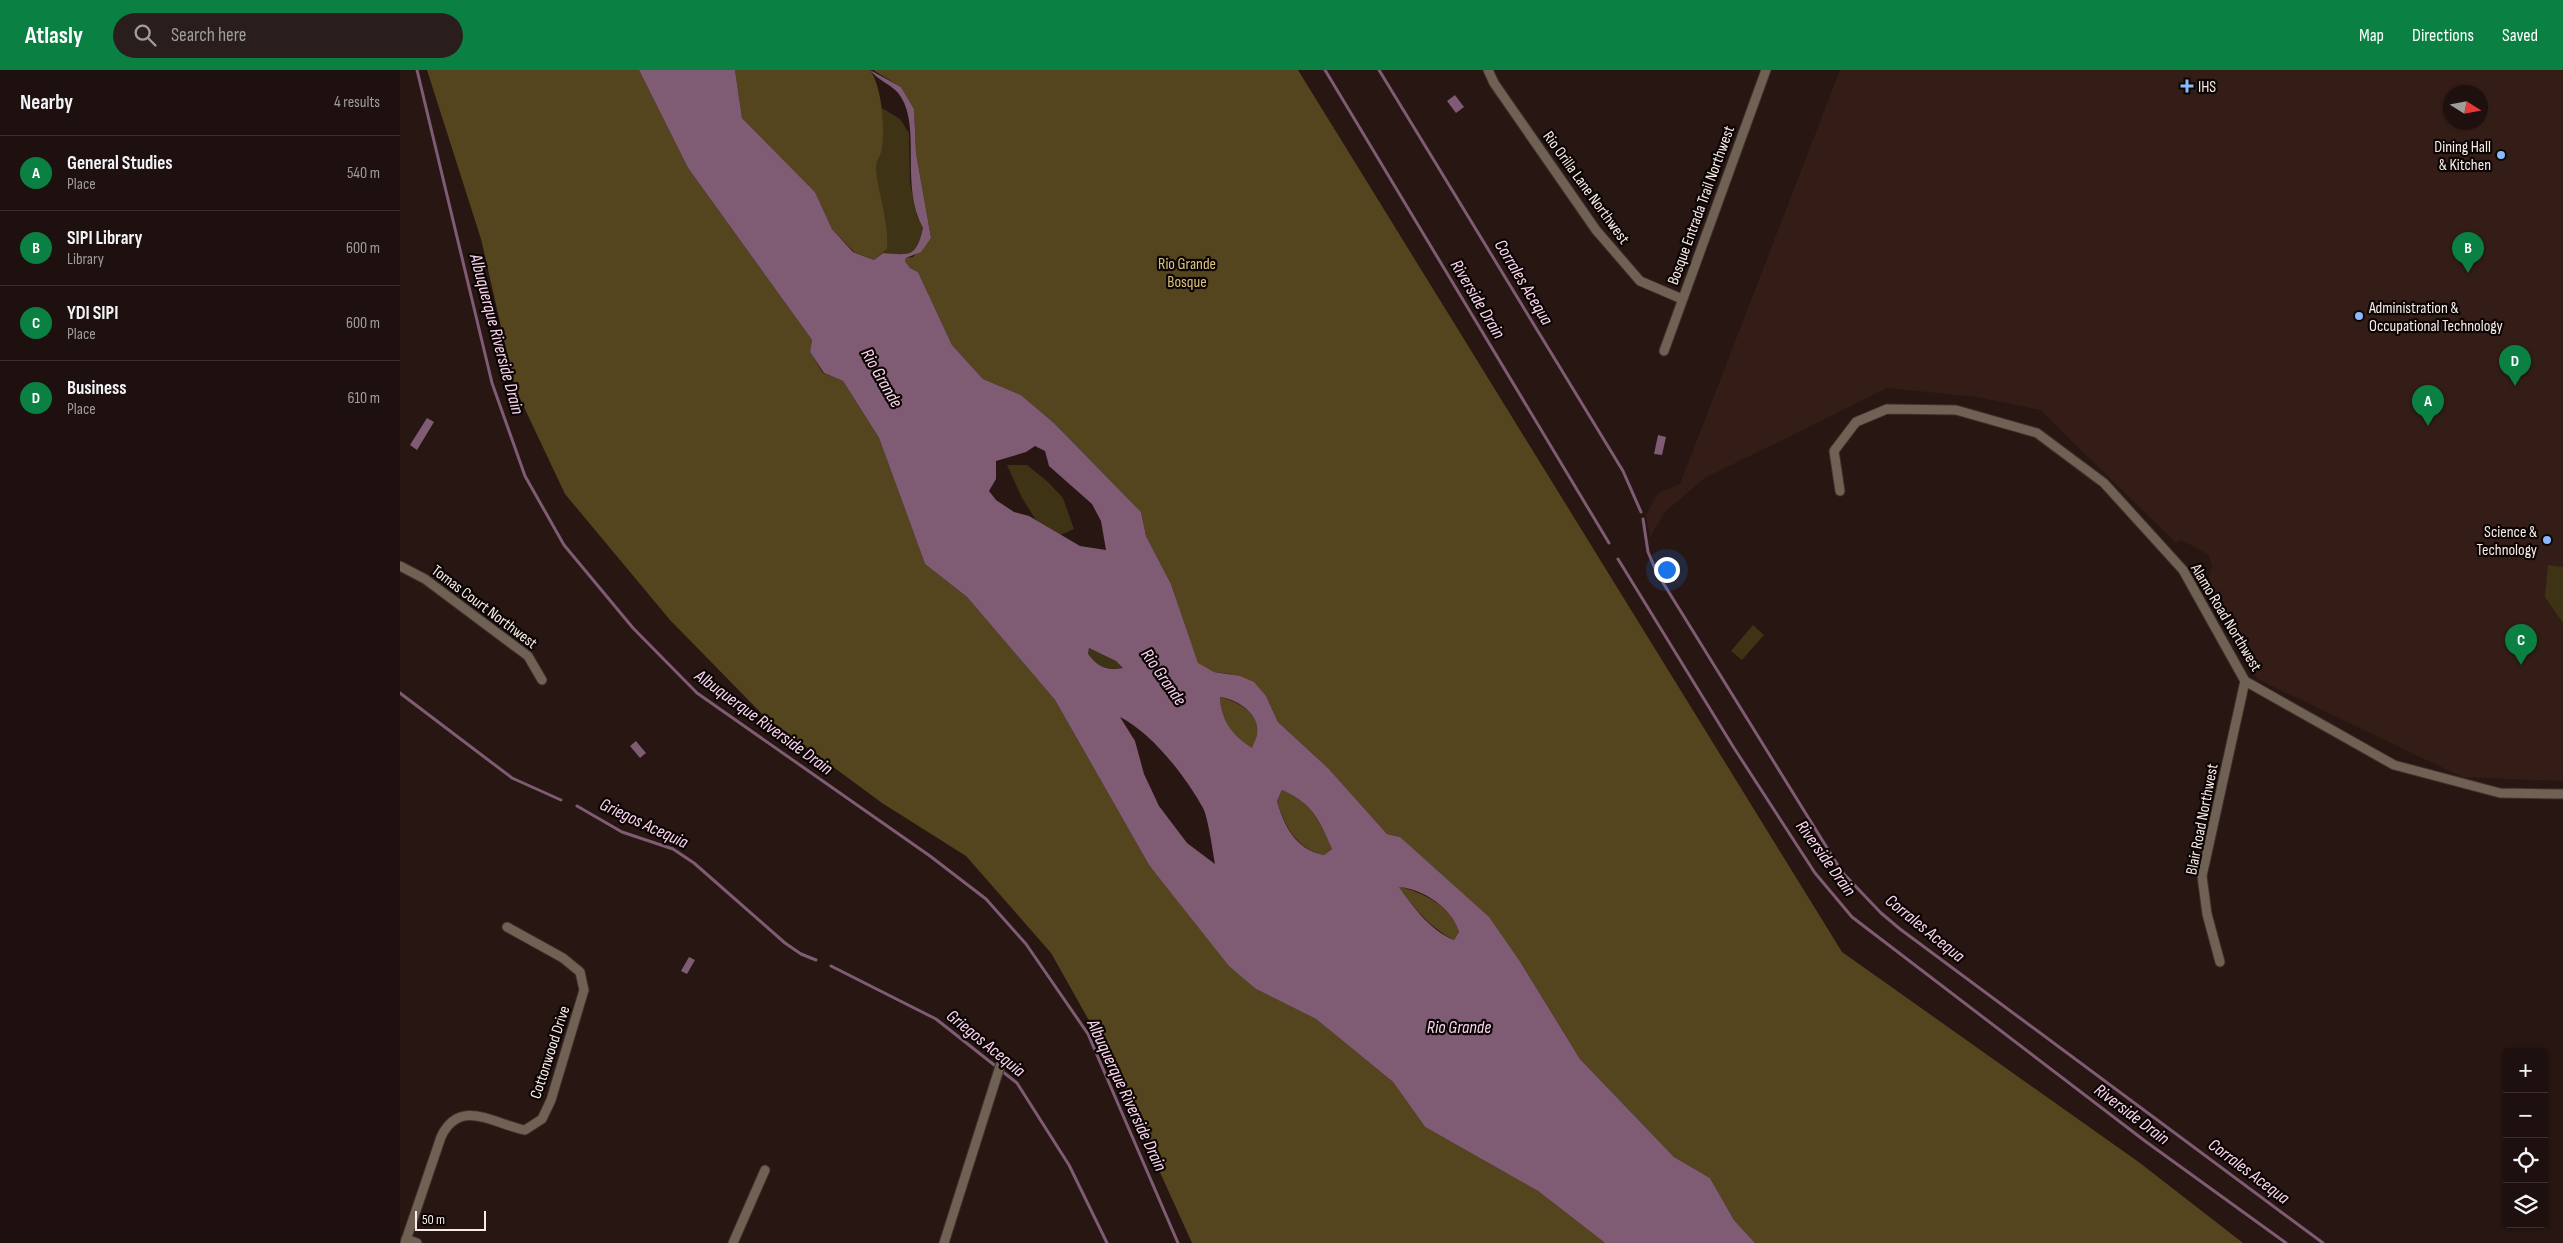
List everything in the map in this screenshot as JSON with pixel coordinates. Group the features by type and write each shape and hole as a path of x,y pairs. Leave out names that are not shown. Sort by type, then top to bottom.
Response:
{"street":[{"name":"Rio Orilla Lane Northwest","path":"1488,70 1494,84 1596,230 1640,281 1682,299"},
{"name":"Bosque Entrada Trail Northwest","path":"1664,352 1766,70"},
{"name":"Alamo Road Northwest","path":"1840,491 1834,451 1856,422 1887,409 1956,410 2037,433 2104,483 2183,570 2245,681 2394,765 2500,793 2563,794"},
{"name":"Tomas Court Northwest","path":"400,566 425,579 528,656 542,680"},
{"name":"Blair Road Northwest","path":"2220,962 2209,924 2202,876 2245,681"},
{"name":"Cottonwood Drive","path":"405,1241 441,1137 450,1123 463,1116 477,1115 506,1126 525,1130 542,1119 551,1100 584,990 580,972 563,958 507,927"},
{"path":"944,1243 1002,1062"},
{"path":"733,1243 765,1170"},
{"path":"405,1241 417,1243"}],"shaded area":[{"path":"1840,70 2563,70 2563,781 2462,777 2257,679 2206,592 2212,566 2208,554 2181,540 2176,543 2040,410 1977,397 1887,388 1705,478 1665,512 1650,537 1646,515 1658,493 1680,484"},
{"path":"882,108 900,119 909,133 910,183 917,216 923,228 918,245 914,250 906,254 883,253 887,249 875,167 882,148"},
{"path":"1007,465 1027,465 1048,482 1063,498 1074,529 1060,535 1036,520 1022,498"},
{"path":"2548,565 2563,567 2563,623 2545,597"},
{"path":"1753,625 1764,635 1742,660 1731,651"},
{"path":"1089,648 1116,661 1123,668 1112,669 1099,665 1088,654"}],"green space":[{"path":"427,70 639,70 688,168 812,340 810,352 823,373 843,381 879,438 925,564 967,597 1055,700 1149,865 1256,989 1316,1019 1393,1082 1425,1127 1538,1191 1605,1243 1192,1243 1100,1040 1051,953 966,856 882,803 763,715 670,620 565,494 515,388 481,239"},
{"path":"735,70 870,70 877,86 882,108 883,139 876,170 887,239 887,249 874,260 854,252 832,229 815,192 742,118"},
{"name":"Rio Grande Bosque","path":"873,70 1298,70 1842,952 2140,1163 2243,1243 1755,1243 1734,1220 1710,1178 1674,1157 1580,1059 1521,963 1400,837 1387,834 1328,768 1278,722 1266,696 1230,674 1214,672 1198,664 1171,584 1146,536 1141,512 1054,423 1021,395 983,379 952,345 918,272 910,268 905,261 906,258 913,257 931,238 916,153 914,109 901,87"},
{"path":"1220,697 1240,705 1255,719 1257,735 1252,749 1228,727 1222,714"},
{"path":"1282,790 1301,801 1314,814 1332,849 1324,855 1306,848 1293,835 1277,801"},
{"path":"1398,886 1417,892 1443,908 1450,915 1459,932 1454,940 1437,930 1423,917"}],"water":[{"name":"Rio Grande","path":"639,70 735,70 742,118 815,192 832,229 853,252 874,260 883,253 906,254 914,250 918,245 923,228 916,212 913,194 910,125 907,110 901,97 870,70 901,87 914,109 916,153 931,238 921,252 906,258 905,261 910,268 918,272 952,345 983,379 1021,395 1054,423 1141,512 1146,536 1171,584 1198,663 1214,672 1240,676 1254,682 1266,696 1278,722 1328,768 1387,834 1400,837 1489,917 1521,963 1580,1059 1674,1157 1710,1178 1734,1220 1755,1243 1605,1243 1538,1191 1425,1127 1393,1082 1316,1019 1256,989 1229,966 1149,865 1055,700 967,597 925,564 879,438 843,381 824,373 810,352 812,340 688,168","holes":["1035,446 1045,451 1049,466 1092,504 1101,521 1106,550 1080,546 1029,516 1014,512 996,500 989,491 996,479 996,461 1026,452","1089,648 1116,661 1123,668 1112,669 1103,667 1088,654","1220,697 1240,704 1251,714 1257,726 1257,735 1252,748 1233,732 1223,713","1120,717 1132,724 1156,745 1178,770 1196,796 1207,819 1215,864 1187,843 1159,806 1144,774 1135,741","1282,790 1301,801 1314,814 1332,849 1324,855 1306,848 1293,836 1283,819 1277,801","1399,887 1427,896 1443,908 1450,915 1459,932 1454,940 1445,936 1423,918"]},
{"path":"1455,95 1464,107 1456,113 1447,101"},
{"path":"427,418 434,422 417,450 410,445"},
{"path":"1658,435 1666,437 1662,455 1654,454"},
{"path":"636,741 646,753 640,758 630,746"},
{"path":"689,957 695,960 687,974 681,971"}],"waterway":[{"name":"Albuquerque Riverside Drain","path":"417,70 492,383 525,476 564,545 633,628 697,693 930,856 986,899 1026,944 1088,1034 1178,1243"},
{"name":"Riverside Drain","path":"1325,70 1609,543"},
{"name":"Corrales Acequa","path":"1379,70 1623,471 1641,512"},
{"name":"Corrales Acequa","path":"1643,519 1648,552 1657,573 1842,872 1881,913 1900,929 2323,1243"},
{"name":"Riverside Drain","path":"1618,559 1734,748 1815,873 1852,917 2145,1141 2286,1243"},
{"name":"Griegos Acequia","path":"400,693 512,778 561,800"},
{"name":"Griegos Acequia","path":"577,806 622,832 673,849 694,863 785,943 801,954 816,960"},
{"name":"Griegos Acequia","path":"831,966 936,1019 1017,1083 1069,1165 1107,1243"}],"place":[{"name":"IHS","path":"2187,86"},
{"name":"Dining Hall & Kitchen","path":"2501,155"},
{"name":"SIPI Library","path":"2468,273"},
{"name":"Administration & Occupational Technology","path":"2359,316"},
{"name":"Business","path":"2515,386"},
{"name":"General Studies","path":"2428,426"},
{"name":"Science & Technology","path":"2547,540"},
{"name":"YDI SIPI","path":"2521,665"}]}
